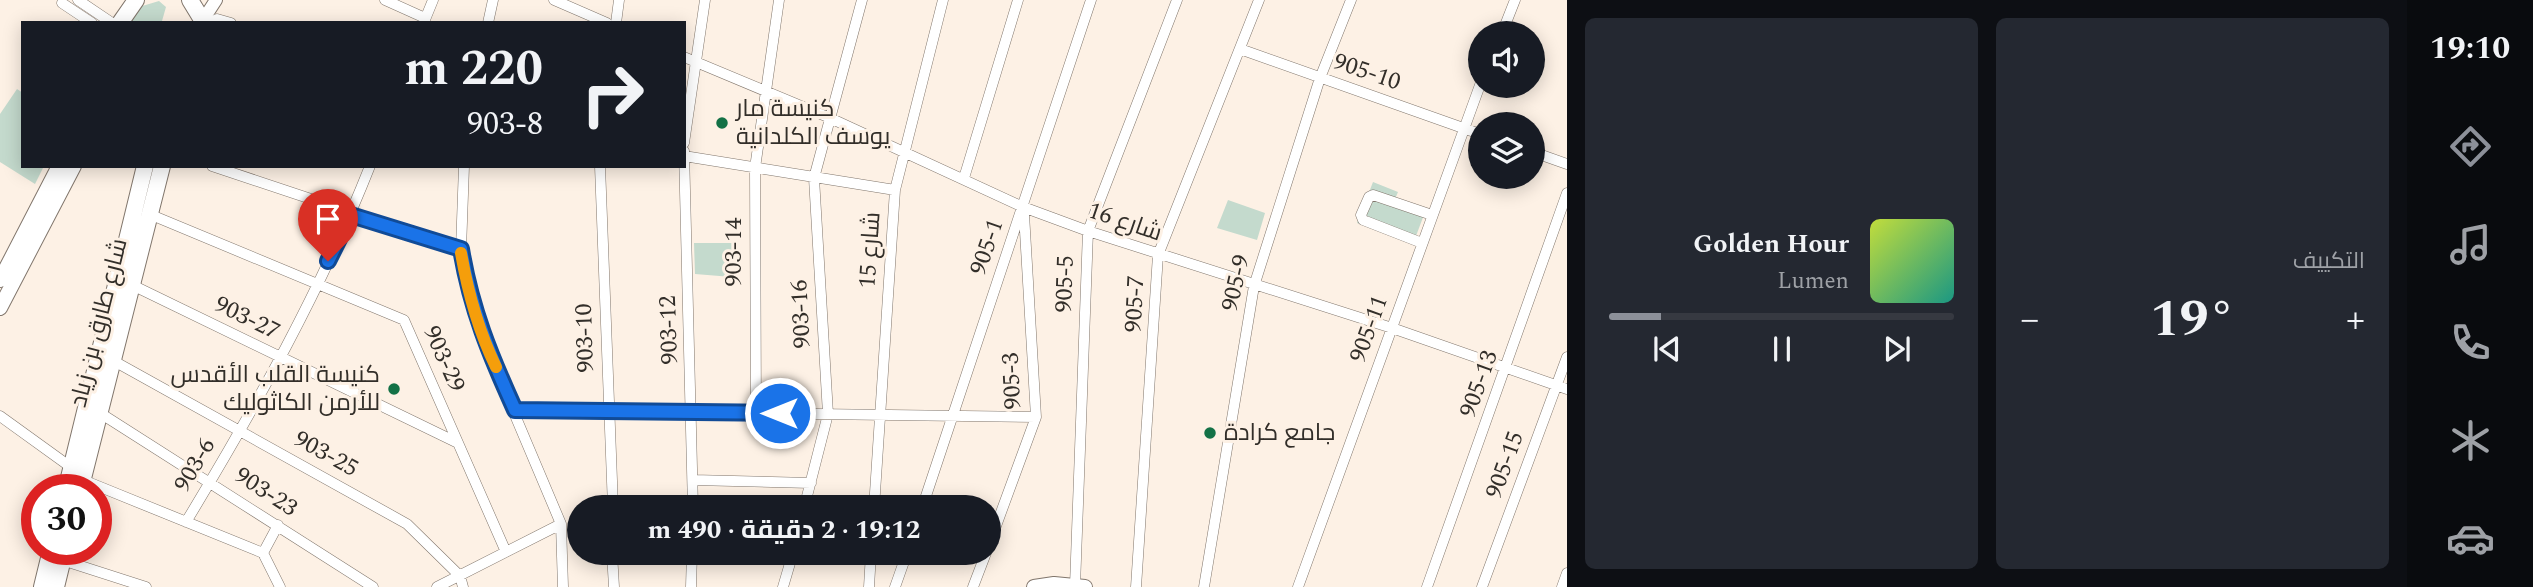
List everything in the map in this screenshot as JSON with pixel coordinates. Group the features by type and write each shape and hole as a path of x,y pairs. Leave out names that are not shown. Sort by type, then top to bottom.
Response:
{"main road":[{"path":"190,0 205,21"},
{"path":"0,280 58,168"},
{"path":"0,308 74,168"},
{"name":"شارع طارق بن زياد","path":"79,474 145,168"},
{"name":"شارع طارق بن زياد","path":"80,474 100,413 161,168"},
{"path":"42,587 53,565"},
{"path":"56,587 58,565"},
{"path":"1034,587 1080,586"}],"street":[{"path":"78,0 109,21"},
{"path":"206,21 216,0"},
{"path":"385,0 424,21 433,0"},
{"path":"488,21 493,0"},
{"path":"554,0 602,21"},
{"path":"616,21 619,0"},
{"path":"686,128 705,0"},
{"name":"903-14","path":"756,413 754,168 779,0"},
{"name":"903-16","path":"808,495 828,414 814,178 862,0"},
{"name":"شارع 15","path":"875,495 895,190 943,0"},
{"path":"964,178 1018,0"},
{"name":"905-1","path":"926,495 1091,0"},
{"name":"905-5","path":"1080,586 1088,231 1177,0"},
{"name":"905-7","path":"1136,587 1158,255 1259,0"},
{"name":"905-9","path":"1204,587 1254,286 1320,78 1351,0"},
{"path":"1507,21 1515,0"},
{"path":"62,3 89,21"},
{"name":"905-10","path":"1240,49 1468,130"},
{"name":"شارع 16","path":"686,58 830,118 1023,207 1158,255 1392,328 1567,389"},
{"name":"905-11","path":"1298,587 1475,98"},
{"path":"686,154 895,190"},
{"path":"1545,156 1567,164"},
{"path":"218,168 351,215 461,249"},
{"name":"903-6","path":"186,522 280,357 351,215 369,168"},
{"path":"464,168 461,249 468,291 482,337 561,524 563,587"},
{"name":"903-10","path":"600,168 612,495"},
{"name":"903-12","path":"684,168 693,495"},
{"name":"905-13","path":"1427,587 1508,367 1567,193"},
{"path":"1422,243 1363,220 1362,215 1373,195 1432,215"},
{"name":"905-3","path":"1001,512 1036,417 1023,207"},
{"name":"903-29","path":"149,214 404,320 506,552"},
{"name":"903-27","path":"131,284 458,443"},
{"name":"905-15","path":"1482,587 1567,357"},
{"name":"903-25","path":"112,360 407,524 462,582"},
{"path":"515,410 1036,417"},
{"name":"903-23","path":"100,413 373,587"},
{"path":"0,416 71,474"},
{"path":"693,480 811,483"},
{"path":"112,493 262,553 280,587"},
{"path":"262,553 278,524"},
{"path":"437,587 462,582 506,552 561,524"},
{"path":"90,565 146,587"},
{"path":"613,565 614,587"},
{"path":"691,587 692,565"},
{"path":"783,587 789,565"},
{"path":"869,587 870,565"},
{"path":"895,587 903,565"},
{"path":"973,587 981,565"},
{"path":"1562,587 1567,573"}],"green space":[{"path":"159,1 166,7 162,21 129,21 139,7"},
{"path":"17,89 21,92 21,168 43,168 35,184 0,162 0,114"},
{"path":"1373,182 1398,192 1395,199 1425,212 1413,244 1357,223"},
{"path":"1228,200 1265,213 1257,240 1217,228"},
{"path":"694,243 738,243 732,277 695,274"}],"slow traffic":[{"path":"461,253 468,291 482,337 496,367"}],"place":[{"name":"كنيسة مار يوسف الكلدانية","path":"722,123"},
{"name":"كنيسة القلب الأقدس للأرمن الكاثوليك","path":"394,389"},
{"name":"جامع كرادة","path":"1210,433"}],"route":[{"path":"328,261 351,215 461,249 468,291 482,337 515,410 780,413"}]}
